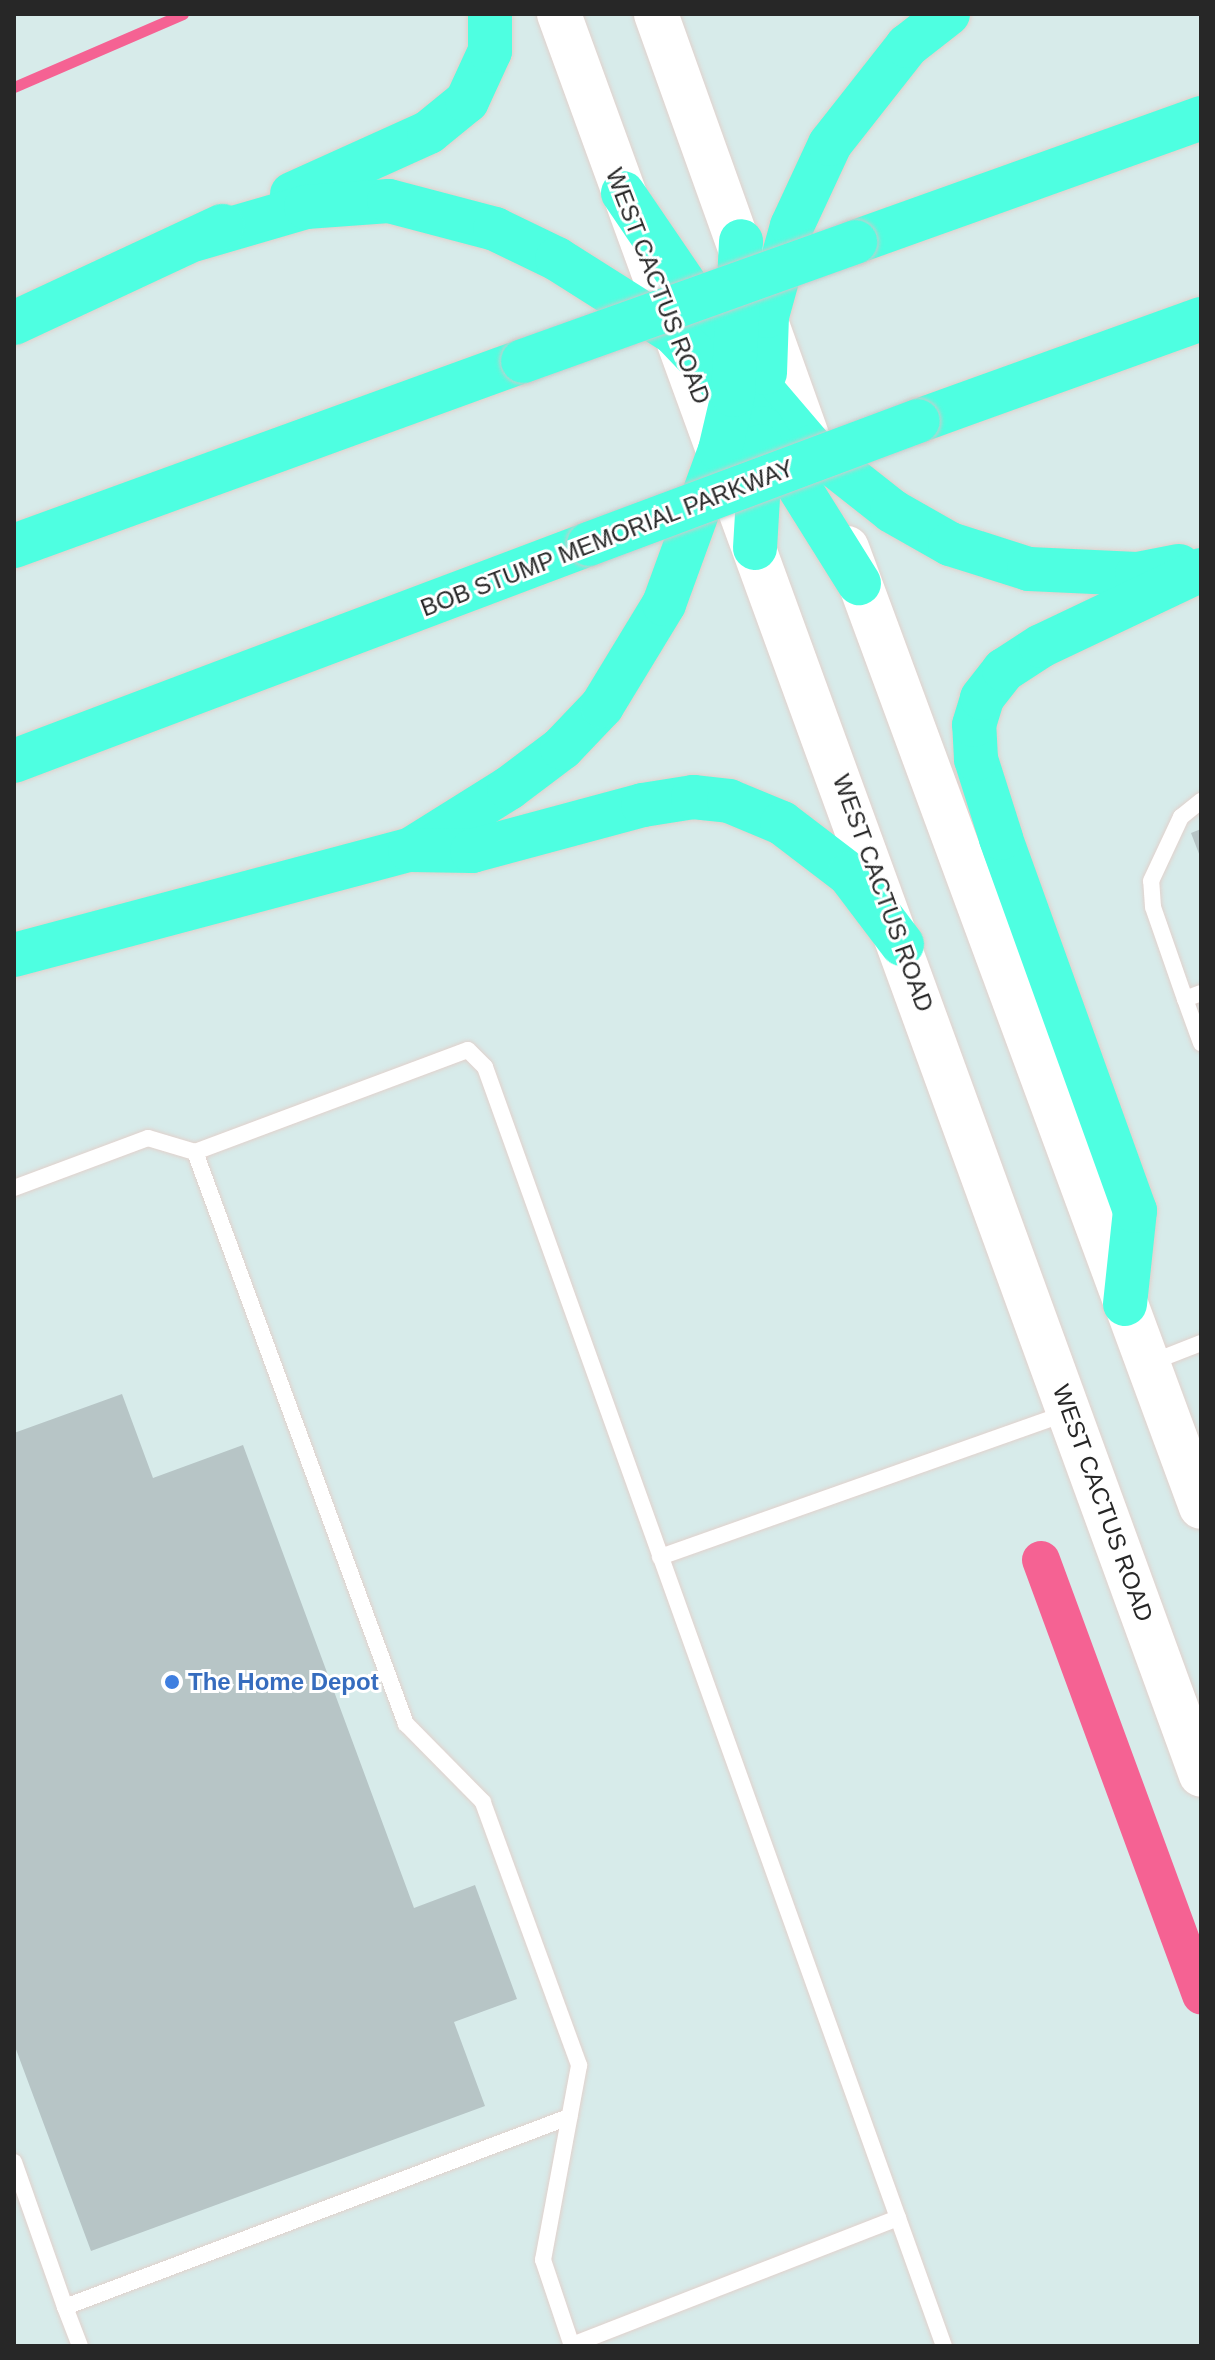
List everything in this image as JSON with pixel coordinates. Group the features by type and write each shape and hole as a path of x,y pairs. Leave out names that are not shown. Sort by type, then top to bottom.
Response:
{"highway":[{"path":"14,323 429,132 467,101 480,81 490,51 490,14"},
{"path":"410,850 509,788 562,748 602,706 664,604 720,450 749,393 792,226 830,144 907,46 948,14"},
{"path":"14,546 1201,118"},
{"path":"623,193 749,393 859,583"},
{"path":"196,239 330,204 389,201 425,208 495,229 557,259 674,333 892,511 950,544 991,560 1083,574 1137,574 1201,562"},
{"path":"741,241 755,548"},
{"name":"BOB STUMP MEMORIAL PARKWAY","path":"14,761 918,421 1201,319"},
{"path":"1125,1304 1135,1211 1001,838 976,759 974,725 982,698 1004,670 1041,646 1201,570"},
{"path":"14,955 410,850 472,851 643,805 693,797 729,801 782,823 837,864 902,944"}],"main road":[{"name":"WEST CACTUS ROAD","path":"559,14 674,333 902,944 1201,1775"},
{"path":"656,14 741,241 859,583 1201,1507"}],"lane":[{"path":"1201,801 1181,817 1151,881 1153,907 1193,996 1201,1043"},
{"path":"14,1188 148,1138 195,1152 468,1050 485,1067 944,2346"},
{"path":"195,1152 406,1724 483,1802 579,2065 543,2260 572,2346 898,2218"},
{"path":"1147,1364 1201,1343"},
{"path":"660,1557 1070,1412"},
{"path":"65,2307 569,2117"},
{"path":"14,2162 80,2346"}],"building":[{"path":"1201,829 1201,859 1191,833"},
{"name":"The Home Depot","path":"122,1394 153,1478 243,1445 414,1908 475,1885 517,1999 454,2022 485,2106 91,2251 14,2044 14,1433"}],"waterway":[{"path":"14,87 183,14"},
{"path":"1041,1560 1201,1996"}],"place":[{"name":"The Home Depot","path":"172,1682"}]}
